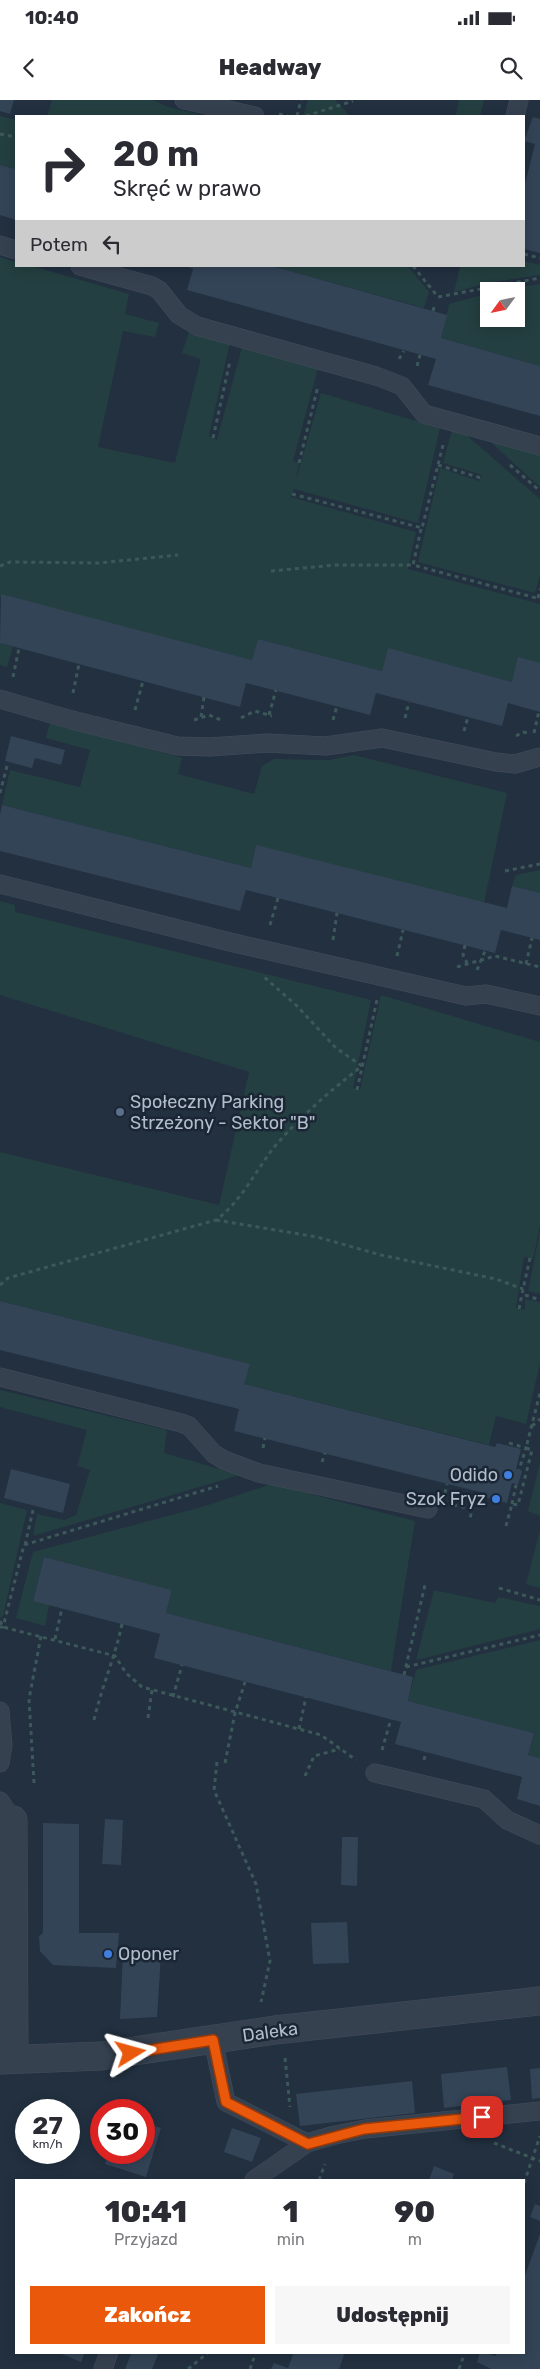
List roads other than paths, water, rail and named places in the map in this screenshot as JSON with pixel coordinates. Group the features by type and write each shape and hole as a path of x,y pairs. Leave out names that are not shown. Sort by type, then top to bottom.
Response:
{"street":[{"path":"6,1811 7,2060"},
{"name":"Daleka","path":"7,2060 101,2056 274,2030 540,2000"}],"lane":[{"path":"184,100 250,115"},
{"path":"514,115 519,100"},
{"path":"0,245 15,250"},
{"path":"84,267 152,286 159,290 179,315 197,326 376,376 402,386 424,414 540,446"},
{"path":"0,699 72,720 177,746 210,747 267,743 326,746 382,738 496,762 515,764 540,758"},
{"path":"0,884 248,946 466,996 486,994 540,1006"},
{"path":"0,1377 181,1423 189,1426 214,1454 224,1460 259,1473 428,1509"},
{"path":"0,1711 3,1745 0,1763"},
{"path":"375,1774 484,1799 507,1820 540,1835"},
{"path":"213,2040 226,2102 300,2140"},
{"path":"255,2179 300,2140 364,2129 540,2111"},
{"path":"103,2369 108,2354"}],"place":[{"name":"Społeczny Parking Strzeżony - Sektor \"B\"","path":"120,1112"},
{"name":"Odido","path":"508,1475"},
{"name":"Szok Fryz","path":"496,1499"},
{"name":"Oponer","path":"108,1954"}]}
